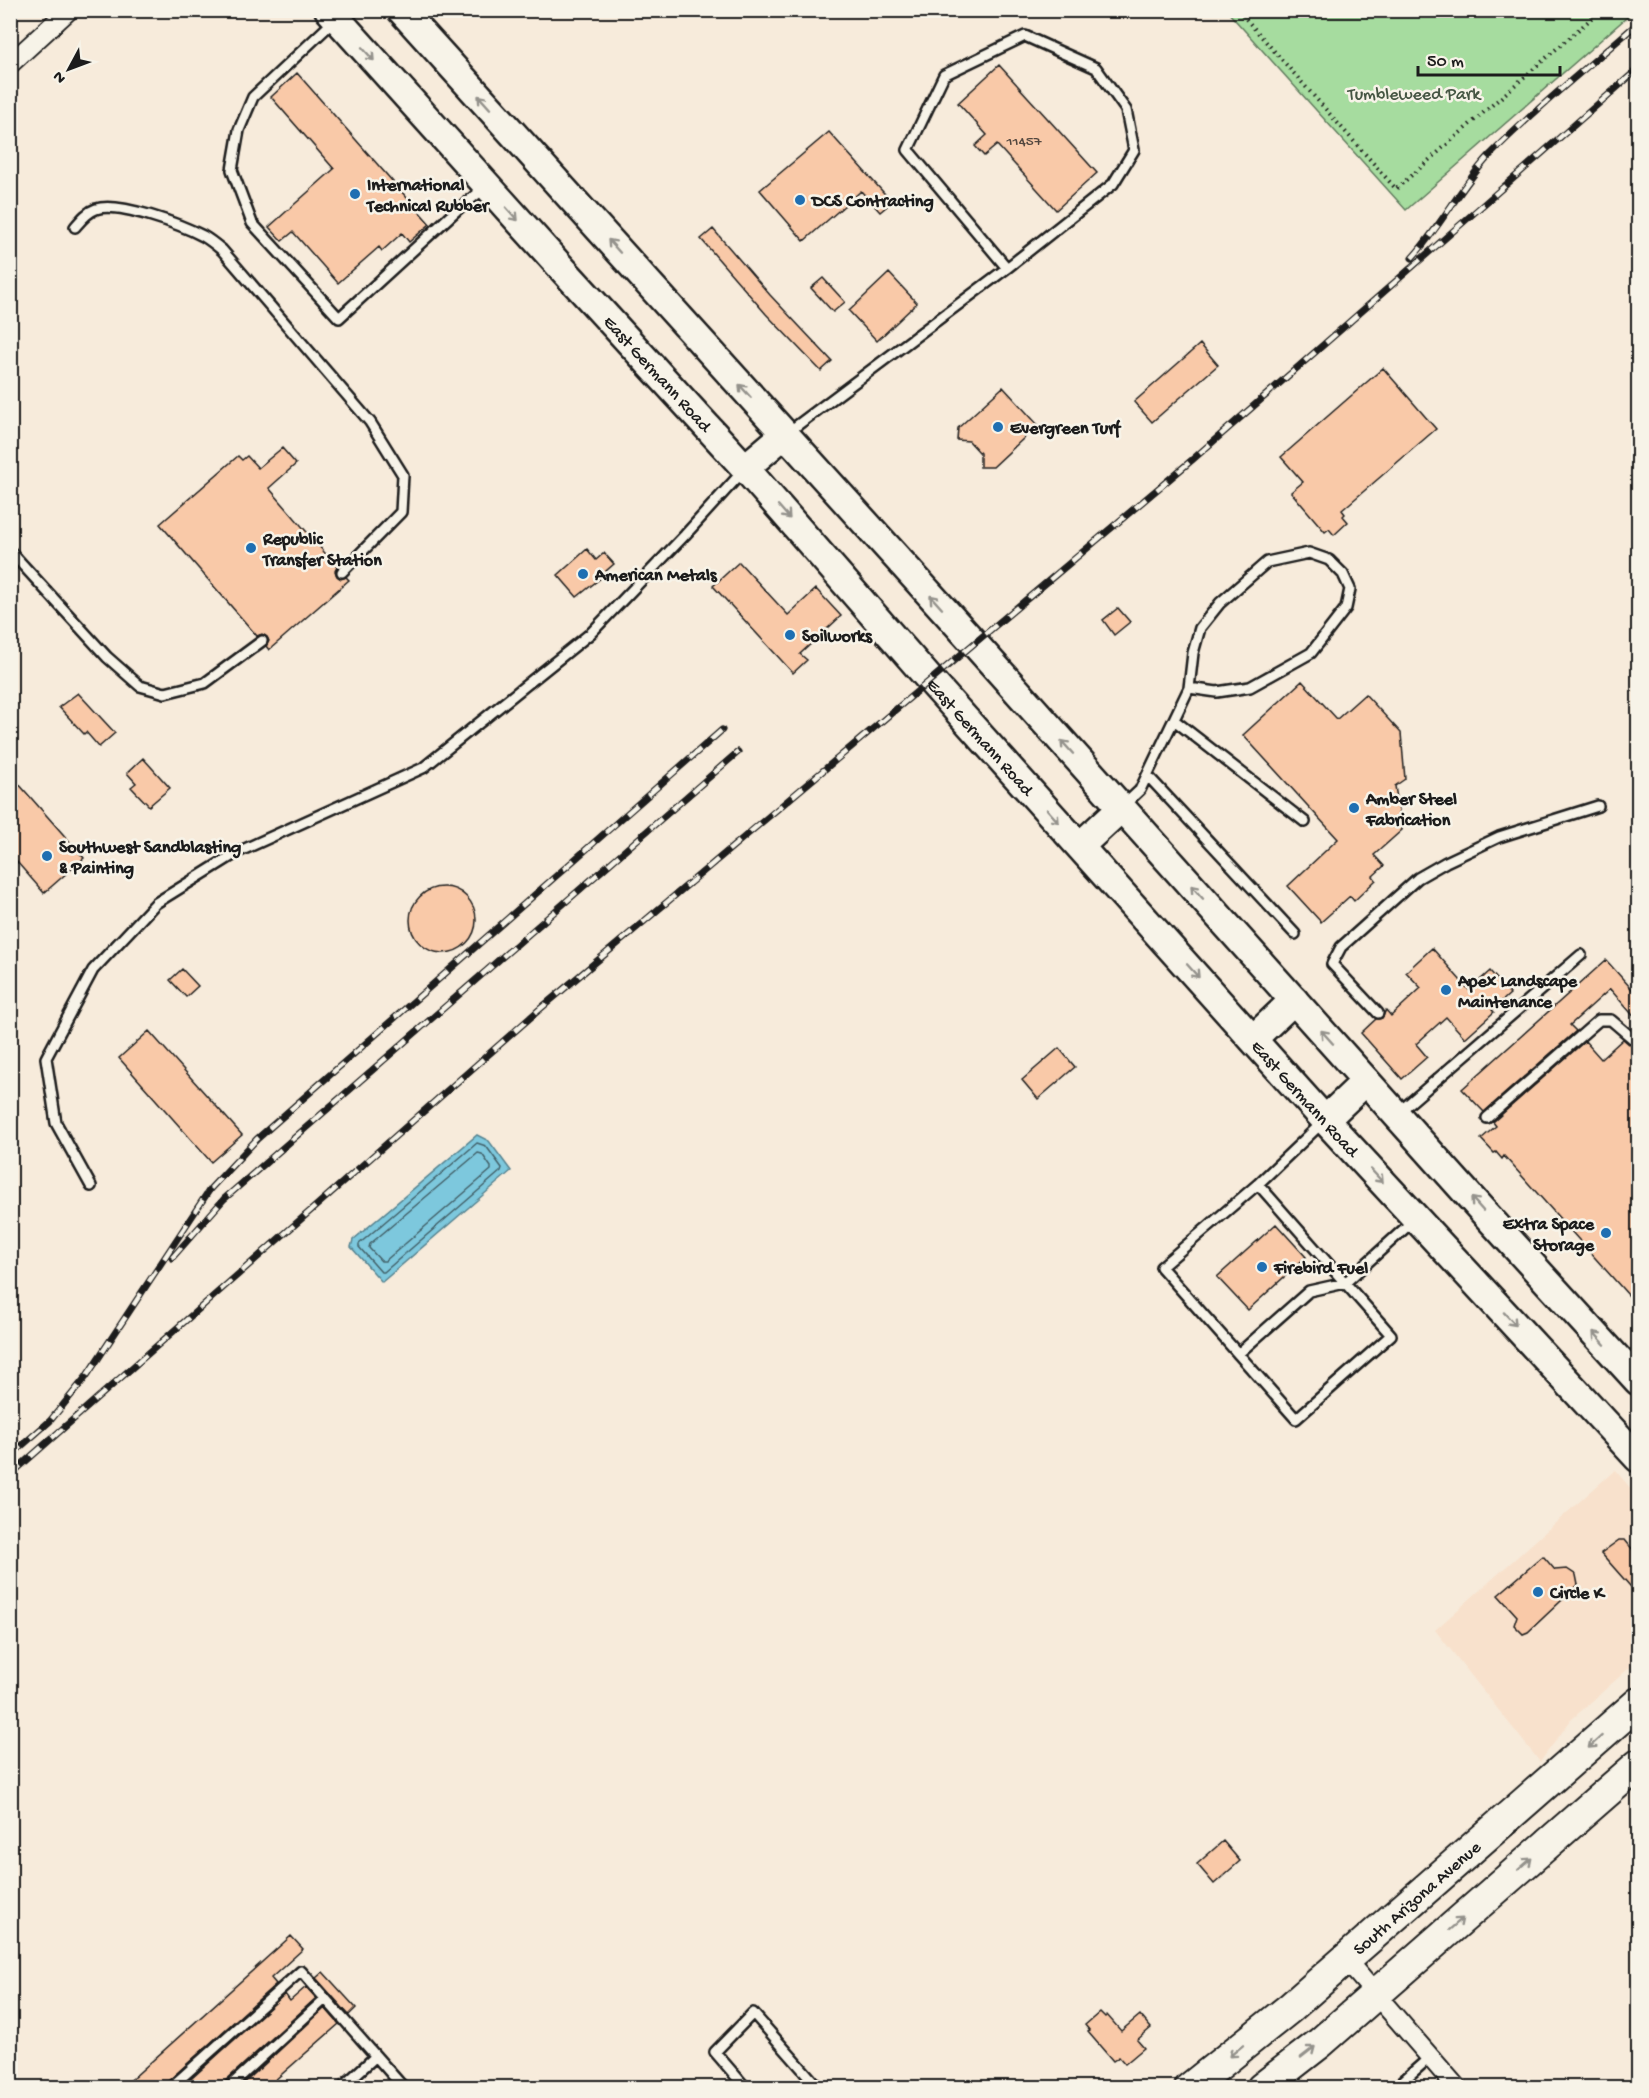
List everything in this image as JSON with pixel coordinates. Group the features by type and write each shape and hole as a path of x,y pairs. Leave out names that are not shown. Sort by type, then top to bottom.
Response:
{"main road":[{"path":"402,10 1638,1381"},
{"name":"East Germann Road","path":"332,15 745,468 931,681 1325,1120 1638,1458"},
{"path":"745,468 785,434"},
{"path":"1080,846 1121,808"},
{"path":"1253,1039 1294,1000"},
{"path":"1325,1120 1366,1081"},
{"name":"South Arizona Avenue","path":"1190,2088 1346,1960 1638,1703"},
{"path":"1262,2088 1320,2043 1638,1765"}],"street":[{"path":"10,64 69,10"},
{"path":"1346,1960 1457,2088"}],"lane":[{"path":"332,15 253,97 239,130 232,170 252,223 339,318 487,186"},
{"path":"785,434 1007,268 1113,184 1134,150 1126,110 1096,68 1025,36 944,75 909,150 1007,268"},
{"path":"75,227 84,216 96,209 110,207 145,214 206,237 222,250 370,422 403,475 401,512 342,572"},
{"path":"91,1186 56,1123 46,1058 93,970 156,903 238,852 423,768 591,633 685,535 745,468"},
{"path":"10,551 107,657 140,686 165,693 205,683 262,641"},
{"path":"1121,808 1140,790 1174,720 1189,688 1193,653 1200,628 1220,603 1267,562 1309,553 1329,561 1343,574 1350,589 1346,608 1311,653 1250,687 1217,692 1189,688"},
{"path":"1174,720 1305,822"},
{"path":"1147,775 1295,934"},
{"path":"1378,1013 1332,964 1341,947 1419,878 1446,862 1499,837 1598,806"},
{"path":"1396,1115 1581,956"},
{"path":"1487,1118 1599,1020 1611,1020 1638,1043"},
{"path":"1258,1184 1391,1335 1296,1419 1161,1267 1258,1184 1325,1120"},
{"path":"1238,1354 1309,1291 1346,1283 1416,1218"},
{"path":"170,2088 301,1971 404,2088"},
{"path":"228,2088 325,1999"},
{"path":"746,2088 715,2052 753,2013 819,2088"},
{"path":"341,2088 376,2056"},
{"path":"1395,2088 1430,2057"}],"path":[{"path":"1238,10 1396,189 1601,10"}],"shaded area":[{"path":"1615,1470 1638,1497 1638,1660 1571,1720 1540,1762 1435,1630"}],"green space":[{"name":"Tumbleweed Park","path":"1227,11 1634,11 1406,210"}],"water":[{"path":"477,1135 489,1141 511,1171 382,1282 351,1247 353,1240"}],"building":[{"path":"999,65 1097,173 1056,210 997,145 984,156 975,146 987,135 958,103"},
{"name":"International Technical Rubber","path":"297,73 430,224 409,242 402,233 382,251 379,247 338,283 293,232 282,241 269,227 334,169 271,97"},
{"path":"829,132 892,202 880,212 861,191 804,241 760,190"},
{"path":"713,229 770,295 832,361 821,371 766,314 701,239"},
{"path":"889,273 917,303 877,341 849,311"},
{"path":"823,278 845,302 833,312 811,288"},
{"path":"1200,344 1218,365 1152,422 1134,402"},
{"path":"1383,368 1436,429 1342,510 1348,522 1334,535 1329,529 1325,532 1291,492 1303,482 1281,457"},
{"name":"Evergreen Turf","path":"1003,387 1038,425 993,467 980,467 980,453 969,441 957,440 958,428"},
{"name":"Republic Transfer Station","path":"282,448 296,464 269,488 337,567 335,571 337,576 341,579 346,577 349,580 269,650 266,646 269,641 267,637 262,634 257,636 160,524 238,456 242,460 247,456 258,468"},
{"name":"American Metals","path":"587,549 596,560 604,553 614,564 606,571 607,573 577,597 558,575"},
{"name":"Soilworks","path":"739,562 788,615 816,589 841,616 800,654 807,660 793,673 713,586"},
{"path":"1118,608 1130,622 1114,635 1103,620"},
{"name":"Amber Steel Fabrication","path":"1302,681 1337,719 1365,694 1401,733 1405,779 1395,786 1402,830 1374,855 1384,866 1373,876 1376,880 1354,901 1350,896 1321,922 1288,886 1338,839 1243,735"},
{"path":"78,693 115,733 99,747 59,707"},
{"path":"143,758 170,788 149,806 131,787 136,783 127,773"},
{"name":"Southwest Sandblasting & Painting","path":"10,774 84,858 44,893 10,854"},
{"path":"443,887 456,889 466,897 474,907 476,920 474,933 466,943 456,951 443,953 430,951 420,943 412,933 410,920 412,907 420,897 430,889"},
{"path":"1432,948 1469,990 1490,971 1510,994 1465,1038 1446,1017 1416,1044 1427,1057 1402,1079 1361,1033 1376,1019 1382,1018 1386,1010 1391,1016 1421,988 1406,972"},
{"path":"1606,960 1638,996 1638,1021 1610,989 1570,1025 1576,1031 1484,1112 1462,1089"},
{"path":"182,969 198,986 186,997 170,980"},
{"path":"149,1031 242,1135 211,1162 119,1058"},
{"name":"Extra Space Storage","path":"1623,1039 1638,1050 1638,1306 1504,1156 1502,1159 1481,1139 1496,1126 1493,1122 1585,1041 1601,1059"},
{"path":"1059,1048 1075,1067 1038,1099 1022,1080"},
{"name":"Firebird Fuel","path":"1276,1224 1306,1257 1248,1310 1217,1277"},
{"name":"Circle K","path":"1619,1540 1625,1540 1638,1556 1638,1595 1601,1553"},
{"name":"Circle K","path":"1543,1556 1555,1570 1567,1569 1576,1575 1578,1585 1528,1632 1523,1634 1514,1625 1517,1616 1498,1595"},
{"path":"1223,1841 1240,1861 1214,1884 1197,1864"},
{"path":"291,1936 303,1949 271,1978 276,1984 163,2088 122,2088"},
{"path":"323,1972 356,2008 349,2015 316,1978"},
{"path":"306,1987 316,1998 223,2083 221,2088 181,2088 285,1994 290,2001"},
{"path":"325,2008 339,2024 266,2088 239,2088"},
{"path":"1100,2012 1105,2017 1107,2015 1121,2031 1140,2015 1151,2028 1137,2040 1144,2048 1125,2064 1119,2057 1113,2061 1088,2032 1090,2031 1085,2025"}],"railway":[{"path":"1412,258 1490,155 1544,104 1638,23"},
{"path":"10,1475 540,1009 1192,460 1638,69"},
{"path":"10,1456 50,1421 86,1377 210,1189 257,1139 722,730"},
{"path":"172,1258 224,1199 738,752"}],"place":[{"name":"International Technical Rubber","path":"355,194"},
{"name":"DCS Contracting","path":"800,200"},
{"name":"Evergreen Turf","path":"998,427"},
{"name":"Republic Transfer Station","path":"251,548"},
{"name":"American Metals","path":"583,574"},
{"name":"Soilworks","path":"790,635"},
{"name":"Amber Steel Fabrication","path":"1354,808"},
{"name":"Southwest Sandblasting & Painting","path":"47,856"},
{"name":"Apex Landscape Maintenance","path":"1446,990"},
{"name":"Extra Space Storage","path":"1606,1233"},
{"name":"Firebird Fuel","path":"1262,1267"},
{"name":"Circle K","path":"1538,1592"}]}
